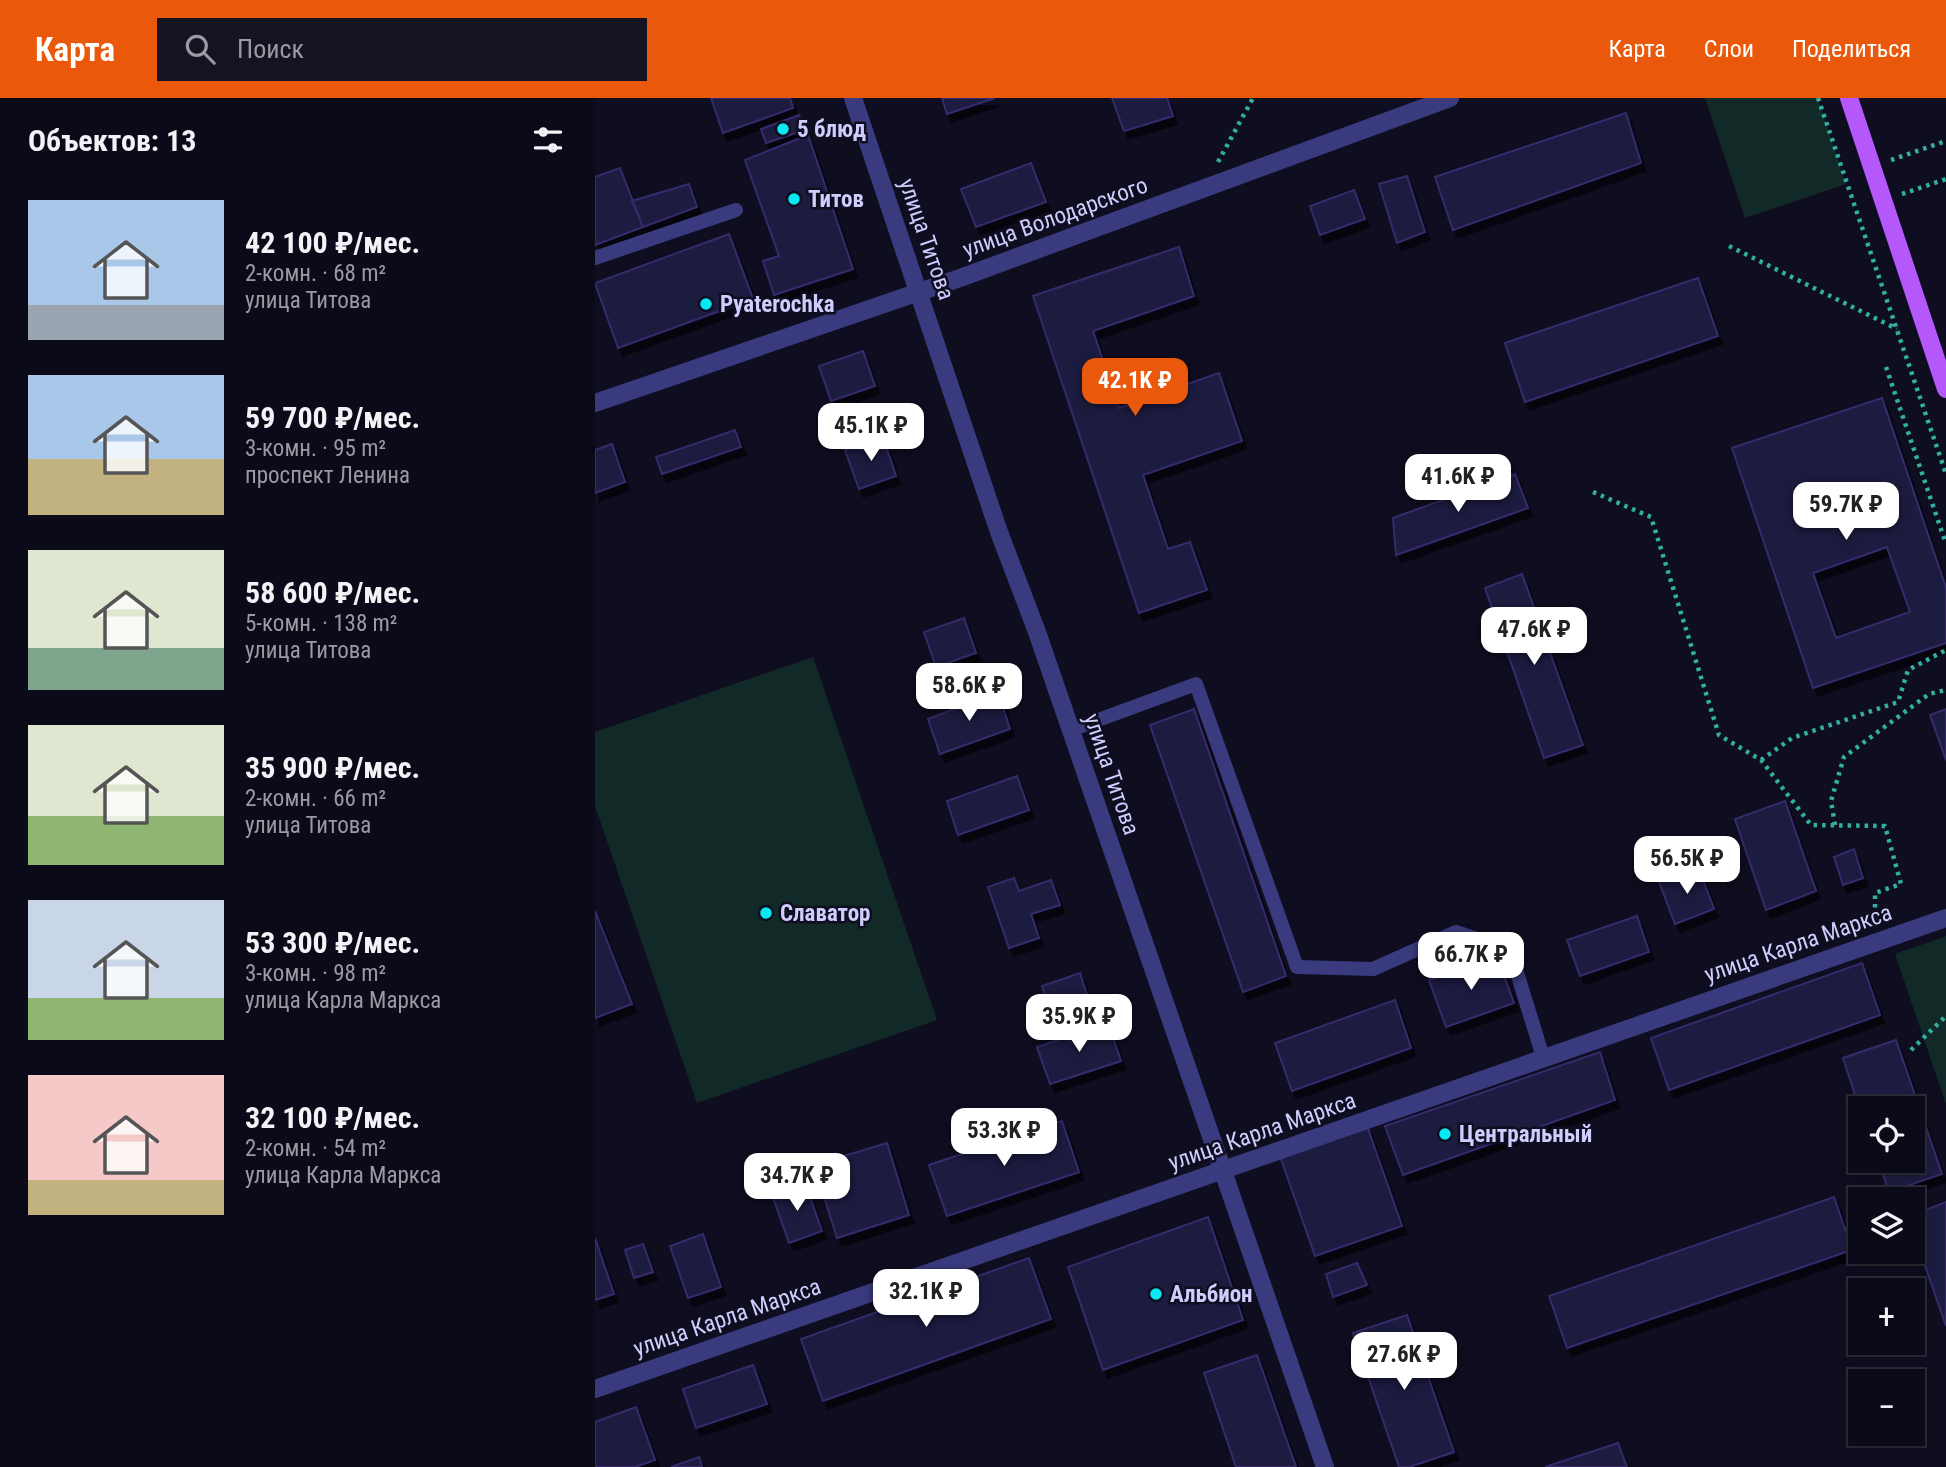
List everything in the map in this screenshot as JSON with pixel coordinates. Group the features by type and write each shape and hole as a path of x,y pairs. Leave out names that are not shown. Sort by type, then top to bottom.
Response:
{"main road":[{"path":"1849,98 1946,389"}],"street":[{"name":"улица Титова","path":"853,98 999,532 1071,730 1325,1467"},
{"name":"улица Володарского","path":"595,403 919,291 1450,98"},
{"name":"улица Карла Маркса","path":"595,1389 1946,918"}],"lane":[{"path":"595,258 736,210"},
{"path":"1071,730 1196,684 1297,967 1373,969 1456,932 1510,950 1543,1057"}],"path":[{"path":"1202,189 1253,98"},
{"path":"1818,98 1946,474"},
{"path":"1870,167 1946,141"},
{"path":"1882,201 1946,179"},
{"path":"1729,246 1897,329"},
{"path":"1886,367 1946,544"},
{"path":"1593,492 1651,517 1719,734 1761,760 1811,825 1885,826 1901,884 1875,892 1876,942"},
{"path":"1761,760 1792,738 1898,702 1908,670 1946,650"},
{"path":"1835,825 1831,801 1844,757 1929,694 1946,690"},
{"path":"1911,1050 1946,1016"}],"green space":[{"path":"1705,98 1818,98 1846,184 1745,218"},
{"name":"Славатор","path":"813,657 937,1020 697,1103 595,806 595,732"},
{"path":"1946,936 1946,1104 1895,954"}],"building":[{"path":"711,98 790,98 793,108 723,133"},
{"path":"942,98 995,98 947,114"},
{"path":"1112,98 1167,98 1173,116 1124,131"},
{"path":"1626,113 1641,163 1453,230 1435,177"},
{"name":"5 блюд","path":"799,115 804,130 766,143 761,129"},
{"name":"Титов","path":"808,135 853,269 774,295 763,261 779,256 745,160"},
{"path":"1031,163 1046,202 976,227 961,189"},
{"path":"620,168 643,227 595,245 595,177"},
{"path":"1407,176 1425,232 1397,243 1379,184"},
{"path":"689,184 697,207 643,227 632,201"},
{"path":"1354,190 1365,219 1320,235 1310,206"},
{"path":"729,234 753,299 618,348 595,283"},
{"path":"1179,247 1194,296 1093,331 1119,408 1219,373 1242,441 1143,475 1168,549 1190,542 1207,590 1139,613 1033,296"},
{"path":"1698,278 1718,336 1525,402 1505,343"},
{"path":"863,351 875,386 831,401 819,366"},
{"path":"1882,398 1946,588 1946,643 1813,688 1732,448","holes":["1887,547 1910,612 1836,638 1813,573"]},
{"path":"735,430 741,447 662,474 656,457"},
{"path":"883,437 896,476 859,489 845,450"},
{"path":"612,444 625,482 595,493 595,450"},
{"path":"1515,474 1528,508 1396,555 1393,518"},
{"path":"1522,574 1583,745 1544,758 1485,588"},
{"path":"964,618 976,653 936,667 924,632"},
{"path":"998,692 1010,729 940,754 928,719"},
{"path":"1194,709 1286,976 1243,992 1150,725"},
{"path":"1946,709 1946,760 1930,715"},
{"path":"1017,776 1029,810 958,835 947,801"},
{"path":"1785,801 1816,891 1766,910 1735,819"},
{"path":"1854,849 1863,878 1843,885 1834,857"},
{"path":"1698,867 1714,909 1675,924 1659,882"},
{"path":"1014,878 1019,891 1051,880 1060,905 1031,914 1039,938 1009,948 988,887"},
{"path":"595,911 632,1004 595,1018"},
{"path":"1637,916 1649,952 1580,976 1567,940"},
{"path":"1497,956 1514,1003 1446,1027 1429,980"},
{"path":"1862,963 1880,1015 1669,1090 1651,1038"},
{"path":"1080,973 1091,1008 1054,1021 1042,986"},
{"path":"1395,1000 1411,1048 1292,1091 1275,1043"},
{"path":"1108,1023 1121,1061 1050,1084 1037,1047"},
{"path":"1896,1040 1915,1096 1855,1096 1843,1058"},
{"path":"1600,1052 1615,1100 1403,1175 1385,1126"},
{"path":"1062,1121 1079,1172 947,1216 929,1165"},
{"path":"1925,1124 1942,1174 1904,1187 1887,1187 1882,1173 1925,1173"},
{"path":"1367,1126 1402,1226 1315,1256 1280,1156"},
{"path":"887,1143 909,1215 837,1238 814,1165"},
{"path":"805,1183 822,1231 789,1243 772,1194"},
{"path":"1834,1197 1848,1238 1848,1251 1567,1348 1549,1296"},
{"path":"1946,1202 1946,1326 1924,1264 1925,1210"},
{"name":"Альбион","path":"1208,1217 1243,1320 1103,1370 1068,1267"},
{"path":"703,1234 721,1287 688,1298 670,1246"},
{"path":"595,1238 614,1294 595,1300"},
{"path":"643,1244 653,1272 634,1278 625,1250"},
{"path":"1029,1258 1051,1319 823,1401 801,1339"},
{"path":"1357,1263 1367,1285 1333,1297 1326,1274"},
{"path":"1407,1315 1454,1452 1409,1467 1399,1467 1353,1333"},
{"path":"1257,1355 1296,1467 1236,1467 1204,1373"},
{"path":"753,1365 767,1404 696,1428 683,1389"},
{"path":"636,1407 655,1460 635,1467 595,1467 595,1422"},
{"path":"1618,1443 1627,1467 1545,1467"},
{"path":"699,1457 702,1467 671,1467"}],"place":[{"name":"5 блюд","path":"783,129"},
{"name":"Титов","path":"794,199"},
{"name":"Pyaterochka","path":"706,304"},
{"name":"Славатор","path":"766,913"},
{"name":"Центральный","path":"1445,1134"},
{"name":"Альбион","path":"1156,1294"}]}
